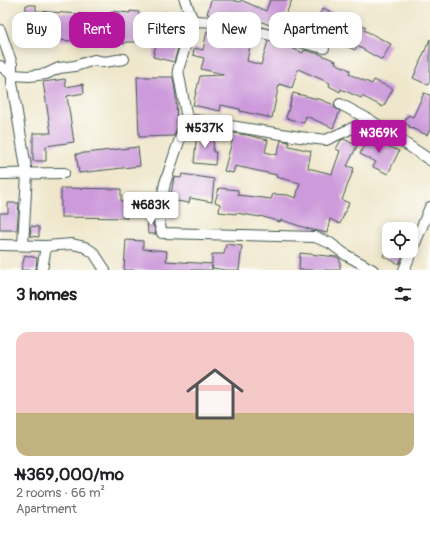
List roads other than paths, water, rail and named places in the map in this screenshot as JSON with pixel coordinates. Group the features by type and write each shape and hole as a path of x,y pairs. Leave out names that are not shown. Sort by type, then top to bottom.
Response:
{"street":[{"path":"185,0 190,12"},
{"path":"199,21 217,22 269,35"},
{"path":"0,30 12,64 12,82 27,174 23,245"},
{"path":"185,48 178,70 187,119 165,183 159,214 159,222 162,233 315,236 330,243 346,255 373,270"},
{"path":"0,66 12,75 29,76 46,74 59,68 75,66 94,60 104,62 124,59"},
{"path":"340,104 370,120 430,160"},
{"path":"187,119 326,140 370,120"},
{"path":"0,174 64,174"},
{"path":"404,270 430,207"},
{"path":"0,245 46,246 72,244 85,247 94,253 105,270"},
{"path":"42,270 46,246"}]}
